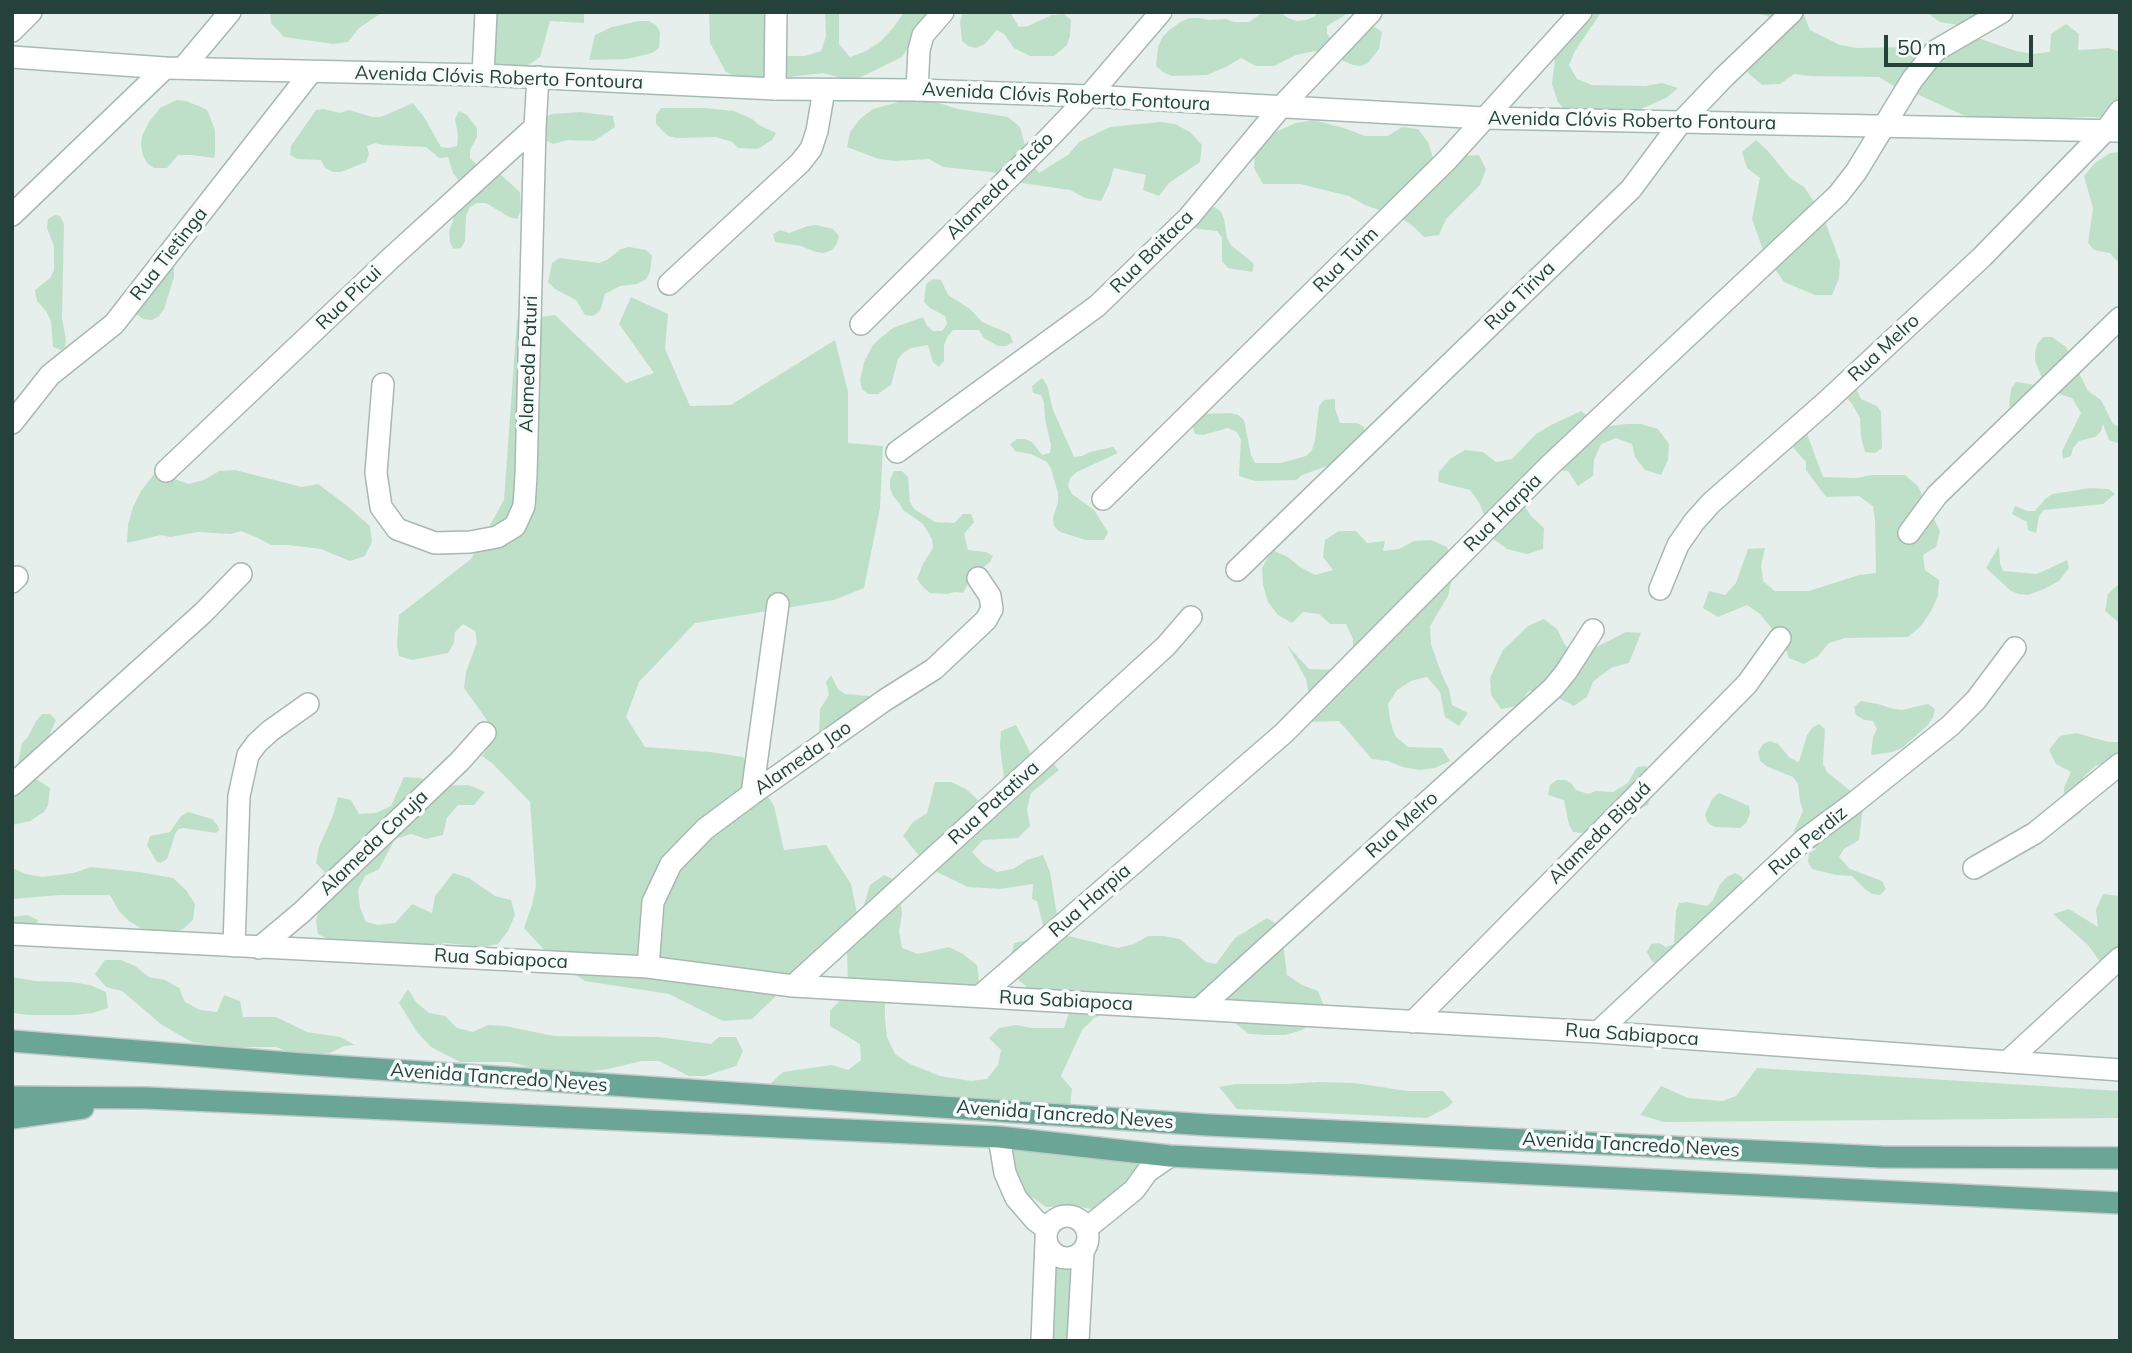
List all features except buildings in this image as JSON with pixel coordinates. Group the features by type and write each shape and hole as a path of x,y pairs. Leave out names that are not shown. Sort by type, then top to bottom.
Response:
{"main road":[{"path":"12,1029 146,1051"},
{"name":"Avenida Tancredo Neves","path":"12,1041 316,1065 1208,1125 1868,1156 2120,1158"},
{"name":"Avenida Tancredo Neves","path":"12,1097 147,1098 999,1137 1170,1156 2120,1203"},
{"path":"12,1118 147,1098"},
{"path":"1983,1159 2120,1142"}],"street":[{"path":"12,31 32,12"},
{"path":"12,215 174,68 230,12"},
{"path":"483,75 486,12"},
{"path":"775,89 776,12"},
{"path":"917,90 919,50 923,35 943,12"},
{"name":"Alameda Falcão","path":"861,324 1046,141 1089,96 1161,12"},
{"name":"Rua Baitaca","path":"897,452 1097,306 1189,217 1280,107 1371,12"},
{"name":"Rua Tuim","path":"1103,499 1438,170 1581,12"},
{"name":"Rua Tiriva","path":"1237,570 1631,189 1681,122 1792,12"},
{"name":"Rua Harpia","path":"980,996 1284,733 1549,466 1838,195 1856,172 1912,80 1935,51 2001,12"},
{"name":"Avenida Clóvis Roberto Fontoura","path":"12,57 174,68 483,75 775,89 917,90 1089,96 1484,118 2113,130"},
{"name":"Rua Tietinga","path":"12,423 50,375 114,324 311,72"},
{"name":"Alameda Paturi","path":"383,384 376,473 381,507 397,530 435,543 470,542 497,537 515,526 524,506 527,462 538,77"},
{"path":"668,284 800,163 811,149 817,131 824,90"},
{"name":"Rua Melro","path":"1660,589 1678,545 1711,503 1826,402 1982,257 2113,130 2120,111"},
{"name":"Rua Picui","path":"166,471 391,258 535,127"},
{"path":"1909,533 1937,495 2120,318"},
{"path":"12,785 194,621 241,573"},
{"name":"Alameda Jao","path":"648,967 653,902 671,864 705,829 752,793 934,669 986,620 992,609 990,596 978,578"},
{"path":"752,793 778,604"},
{"name":"Rua Patativa","path":"793,986 1156,655 1191,617"},
{"name":"Rua Melro","path":"1199,1009 1553,688 1592,630"},
{"name":"Alameda Biguá","path":"1413,1022 1747,684 1780,638"},
{"name":"Rua Perdiz","path":"1598,1032 1804,840 1950,726 1976,700 2015,648"},
{"path":"234,946 239,796 248,755 270,731 308,704"},
{"name":"Alameda Coruja","path":"258,948 302,912 460,761 485,733"},
{"path":"1974,868 2035,833 2120,764"},
{"name":"Rua Sabiapoca","path":"12,934 648,967 793,986 1598,1032 2120,1070"},
{"path":"2007,1062 2120,958"},
{"path":"999,1137 1005,1173 1016,1198 1047,1235 1054,1254 1061,1258 1083,1252"},
{"path":"1087,1228 1134,1190 1147,1172 1170,1156"},
{"path":"1042,1341 1047,1235 1056,1218 1071,1215 1078,1217 1087,1228 1078,1341"}],"green space":[{"path":"270,12 383,12 359,28 348,42 333,44 284,37 271,23"},
{"path":"483,12 584,12 584,23 550,21 540,57 527,66 496,64 481,54"},
{"path":"709,12 767,12 764,35 773,50 788,56 805,56 821,51 826,36 825,12 839,12 839,44 850,57 881,41 904,12 925,12 931,15 902,57 857,79 823,73 773,77 761,81 743,79 726,72 710,43"},
{"path":"963,12 1010,12 1019,27 1028,26 1052,15 1064,14 1071,20 1070,36 1067,45 1054,56 1030,56 1014,48 1004,34 997,30 985,44 976,48 962,41 960,22"},
{"path":"1263,12 1280,12 1297,21 1314,17 1318,12 1350,12 1327,26 1327,34 1332,40 1375,27 1382,32 1379,49 1368,63 1361,66 1315,51 1296,55 1274,66 1256,66 1241,58 1207,75 1172,76 1156,66 1162,38 1182,21 1200,18 1249,22"},
{"path":"1586,12 1600,14 1575,51 1569,65 1577,79 1592,85 1645,86 1662,83 1678,88 1666,98 1634,112 1570,115 1558,102 1552,84 1556,50"},
{"path":"1751,12 1803,12 1810,30 1840,45 1857,48 1906,47 1921,56 1975,37 2016,51 2033,54 2050,52 2051,34 2066,24 2079,34 2078,50 2109,48 2120,52 2120,117 1995,121 1963,115 1879,77 1794,74 1780,84 1762,85 1748,73 1753,55 1775,31 1768,16"},
{"path":"1926,12 1992,12 1965,26 1940,22"},
{"path":"649,21 656,25 660,32 659,48 652,53 627,59 589,60 595,35 612,27"},
{"path":"923,98 958,109 1008,117 1020,127 1029,160 1039,173 1068,155 1079,142 1110,127 1160,122 1175,124 1190,132 1202,145 1200,162 1169,183 1159,196 1143,190 1146,175 1114,168 1101,201 1085,198 1070,190 1022,183 991,172 943,167 929,159 879,159 847,147 850,132 860,119 873,109"},
{"path":"177,100 186,101 208,112 215,130 214,158 178,155 167,168 154,168 147,163 143,155 142,136 160,108"},
{"path":"413,103 441,147 457,146 455,119 459,111 467,115 477,128 470,158 476,164 500,174 520,192 521,210 517,219 486,203 477,203 470,207 466,216 465,241 461,248 453,249 449,232 464,188 453,173 448,157 439,158 426,147 375,143 367,146 369,154 366,162 341,172 333,172 325,168 321,160 297,159 290,155 291,146 316,110 340,113 349,110 381,117"},
{"path":"661,108 734,111 776,133 772,140 758,149 738,148 732,142 716,137 677,138 668,136 656,124 656,115"},
{"path":"580,112 613,116 615,127 594,141 568,140 553,144 545,140 544,117"},
{"path":"1314,120 1365,136 1388,136 1402,127 1418,129 1428,142 1433,158 1447,166 1461,156 1479,155 1486,169 1480,185 1446,219 1439,235 1424,237 1399,217 1365,205 1349,196 1300,184 1263,184 1254,168 1255,151 1264,137 1296,123"},
{"path":"1756,140 1790,178 1804,187 1822,213 1840,262 1839,278 1832,295 1815,295 1784,282 1764,253 1752,219 1760,178 1747,168 1742,152"},
{"path":"2120,152 2120,264 2110,253 2094,250 2088,243 2093,208 2084,176 2095,163 2110,153"},
{"path":"1215,207 1224,219 1231,245 1254,264 1252,272 1228,268 1222,261 1222,238 1217,231 1192,228 1207,209"},
{"path":"55,215 60,216 64,224 62,318 66,340 65,347 61,350 53,347 51,321 37,301 35,290 50,278 54,270 54,246 47,228 48,219"},
{"path":"816,225 833,229 839,236 832,250 816,252 801,246 775,242 773,234 780,230 789,233"},
{"path":"629,247 646,250 652,256 650,272 646,279 637,284 620,286 605,294 600,311 593,316 585,315 576,300 555,289 548,282 552,263 559,258 599,263"},
{"path":"168,266 174,268 174,277 164,309 152,320 143,319 136,314 136,305"},
{"path":"933,279 941,280 948,295 970,309 982,322 1010,334 1013,342 998,346 984,338 979,330 953,330 944,345 944,361 939,367 933,362 928,345 911,348 898,359 891,385 878,394 868,394 862,389 860,380 864,362 879,339 893,328 923,317 933,331 942,331 947,324 945,316 924,302 926,284"},
{"path":"631,297 668,314 665,349 690,406 731,405 835,340 848,392 848,443 883,446 880,508 864,588 834,600 695,623 639,682 626,717 645,747 743,757 774,806 784,850 826,845 851,884 858,918 752,1019 723,1021 669,994 585,981 560,967 524,928 536,886 530,802 482,756 497,734 464,688 466,672 477,642 475,631 463,624 455,632 454,643 448,653 412,660 399,656 397,645 399,615 471,559 504,500 517,320 555,315 626,383 654,373 619,324"},
{"path":"2043,337 2052,337 2066,347 2088,391 2101,400 2113,424 2120,427 2120,440 2117,443 2109,440 2103,424 2095,437 2079,441 2071,456 2063,459 2062,451 2081,413 2072,398 2056,393 2016,410 2009,406 2011,389 2016,382 2042,386 2035,353 2037,344"},
{"path":"1042,378 1074,457 1113,447 1118,453 1077,472 1070,478 1068,486 1072,494 1094,510 1108,532 1104,540 1086,540 1060,532 1054,526 1058,493 1051,469 1047,462 1031,454 1015,451 1010,444 1017,439 1025,439 1032,442 1042,455 1050,453 1044,403 1041,395 1033,393 1032,386"},
{"path":"1854,384 1861,399 1877,406 1881,412 1882,448 1875,453 1865,452 1860,418 1843,393"},
{"path":"1335,399 1340,423 1357,423 1364,427 1365,435 1342,458 1296,480 1255,481 1239,476 1241,440 1237,432 1228,428 1203,435 1195,434 1192,425 1204,414 1238,415 1244,420 1255,463 1281,463 1306,456 1312,450 1319,406 1324,400"},
{"path":"1581,411 1594,421 1610,426 1641,424 1658,429 1669,444 1668,460 1661,475 1645,470 1635,457 1632,444 1616,438 1601,444 1594,460 1593,476 1578,486 1568,471 1551,470 1523,504 1544,528 1543,549 1527,554 1507,549 1492,538 1480,504 1470,490 1438,482 1439,472 1450,459 1465,450 1483,452 1496,462 1512,459 1536,434"},
{"path":"1806,431 1823,477 1905,475 1918,486 1940,531 1936,547 1923,555 1925,570 1939,580 1938,596 1921,626 1908,637 1845,638 1829,643 1818,656 1804,664 1789,658 1783,642 1760,614 1747,605 1718,617 1703,608 1709,591 1725,595 1736,583 1748,549 1765,548 1761,566 1763,581 1775,591 1809,591 1859,575 1876,573 1873,506 1859,496 1826,497 1806,470 1806,462 1790,444"},
{"path":"161,465 172,478 188,484 204,480 219,471 235,470 302,487 318,484 370,526 372,542 365,556 350,561 321,549 271,545 241,531 231,534 198,532 170,537 161,535 127,543 133,507 141,491"},
{"path":"894,471 902,471 908,477 910,502 914,509 935,522 954,523 963,514 971,514 974,522 964,534 968,550 986,552 993,556 990,562 972,577 963,593 930,593 917,579 933,548 932,539 923,524 903,510 893,496 890,480"},
{"path":"2090,488 2109,489 2115,494 2103,504 2044,510 2039,516 2036,533 2028,530 2027,522 2012,514 2015,506 2035,511 2053,494"},
{"path":"1339,531 1356,531 1367,543 1385,541 1383,551 1399,549 1414,541 1431,540 1447,547 1452,563 1452,578 1448,596 1430,626 1431,644 1449,689 1452,705 1468,713 1459,726 1445,717 1440,692 1427,677 1411,681 1397,690 1388,704 1395,736 1408,747 1442,748 1450,761 1435,768 1419,770 1372,759 1339,721 1306,722 1309,696 1306,679 1287,645 1309,669 1344,670 1353,656 1353,639 1346,624 1330,624 1319,614 1303,612 1292,623 1278,615 1268,602 1262,568 1272,550 1315,575 1333,570 1323,557 1325,540"},
{"path":"1999,546 2003,571 2037,574 2067,560 2069,568 2059,581 2044,589 2028,595 2019,594 2011,591 1986,568"},
{"path":"2120,583 2118,622 2105,611 2108,594"},
{"path":"1544,619 1557,629 1565,645 1579,656 1626,632 1641,633 1629,663 1613,667 1600,676 1593,682 1587,697 1574,706 1545,691 1529,691 1518,706 1501,709 1491,695 1490,678 1503,650 1528,626"},
{"path":"831,675 838,689 845,694 869,696 870,704 819,734 820,709 829,695 826,682"},
{"path":"1861,701 1902,710 1928,704 1935,709 1928,725 1902,748 1871,755 1877,729 1873,721 1856,715 1854,707"},
{"path":"42,714 50,714 56,720 33,772 36,779 50,788 48,805 44,812 30,821 12,825 12,774 17,768 22,743"},
{"path":"1819,724 1825,729 1823,764 1827,772 1853,793 1863,806 1859,840 1844,849 1839,857 1850,869 1882,881 1886,889 1880,895 1872,894 1852,876 1812,869 1808,862 1809,853 1816,849 1795,839 1794,831 1803,811 1798,784 1793,777 1760,761 1758,752 1763,744 1770,741 1778,744 1790,758 1799,762 1807,735"},
{"path":"1016,725 1032,756 1048,757 1059,770 1031,793 1027,809 1030,826 1018,838 983,840 972,852 983,864 997,872 1013,869 1027,860 1043,855 1050,872 1058,921 1068,936 1118,948 1134,944 1148,936 1164,936 1180,939 1206,962 1216,964 1235,938 1267,918 1281,927 1287,975 1318,991 1324,1006 1317,1021 1286,1035 1266,1035 1249,1034 1236,1024 1226,1011 1159,1018 1125,1017 1109,1011 1094,1018 1082,1030 1061,1076 1072,1089 1070,1106 1001,1105 985,1099 778,1097 771,1083 783,1072 832,1065 848,1070 861,1060 860,1044 830,1026 830,1011 841,999 848,984 847,952 861,923 860,918 870,885 884,875 899,882 902,915 899,931 902,948 918,954 949,947 977,965 979,981 971,996 890,986 885,1002 885,1020 887,1037 895,1054 910,1064 940,1076 971,1081 987,1079 998,1065 1001,1050 989,1038 999,1028 1016,1025 1064,1028 1069,1013 1014,976 1010,961 1014,943 1045,933 1037,901 1032,899 1033,884 1000,889 968,887 937,872 924,862 903,836 913,822 927,813 935,782 951,782 966,789 978,800 994,804 1006,795 1000,747 1001,731"},
{"path":"2076,733 2109,742 2120,742 2120,762 2111,761 2095,766 2083,778 2081,812 2068,822 2063,806 2064,788 2071,772 2056,764 2049,750 2060,736"},
{"path":"1646,766 1652,772 1654,789 1648,805 1641,808 1632,806 1607,826 1581,833 1573,832 1564,800 1548,795 1550,785 1557,780 1566,780 1576,790 1588,794 1596,791 1613,792 1628,783 1637,767"},
{"path":"404,777 421,778 436,786 469,785 485,792 474,805 458,805 447,818 443,835 426,839 411,834 395,839 379,869 365,876 358,890 360,907 366,922 378,925 395,923 412,904 432,913 435,896 453,873 469,878 495,896 511,900 515,915 498,944 483,947 445,943 429,946 330,940 318,934 316,921 328,876 316,863 319,847 338,797 351,800 359,814 376,813 391,806"},
{"path":"1719,793 1749,806 1750,814 1740,828 1715,827 1708,823 1705,815 1712,799"},
{"path":"188,812 212,819 219,830 216,833 179,829 167,859 160,863 156,861 147,845 150,836 170,832 181,816"},
{"path":"90,867 173,878 186,890 195,904 193,920 183,929 170,933 153,932 129,921 119,911 110,895 12,899 12,868 42,877 74,873"},
{"path":"1735,873 1742,877 1743,885 1658,965 1651,960 1647,952 1651,944 1659,943 1666,947 1674,944 1679,903 1707,906 1713,900 1720,884"},
{"path":"2103,894 2120,896 2120,963 2111,966 2098,959 2088,945 2053,914 2069,909 2098,927 2096,910"},
{"path":"27,915 38,920 36,926 12,928 12,917"},
{"path":"105,960 121,960 135,966 149,977 165,980 179,988 185,1002 200,1010 217,1012 224,995 240,1001 243,1017 276,1017 307,1032 340,1037 355,1045 344,1046 330,1053 299,1056 276,1047 225,1047 192,1042 162,1025 122,991 106,987 95,974"},
{"path":"12,977 90,985 106,992 108,1008 76,1015 12,1013"},
{"path":"408,989 416,1002 429,1013 445,1016 457,1028 473,1032 488,1025 554,1036 659,1037 711,1044 719,1037 736,1037 743,1051 736,1066 705,1076 689,1076 659,1061 642,1061 576,1073 545,1071 510,1062 460,1062 431,1047 417,1032 399,1003"},
{"path":"1757,1068 2120,1091 2120,1118 1664,1122 1640,1115 1661,1086 1688,1098 1722,1101 1736,1096"},
{"path":"1355,1083 1407,1091 1443,1091 1453,1102 1427,1118 1237,1109 1219,1087 1235,1084"},
{"path":"1011,1149 1144,1157 1141,1169 1098,1210 1074,1206 1046,1207 1027,1194 1021,1185 1015,1174"},
{"path":"1062,1264 1070,1266 1073,1271 1070,1341 1052,1341 1054,1270"}]}
